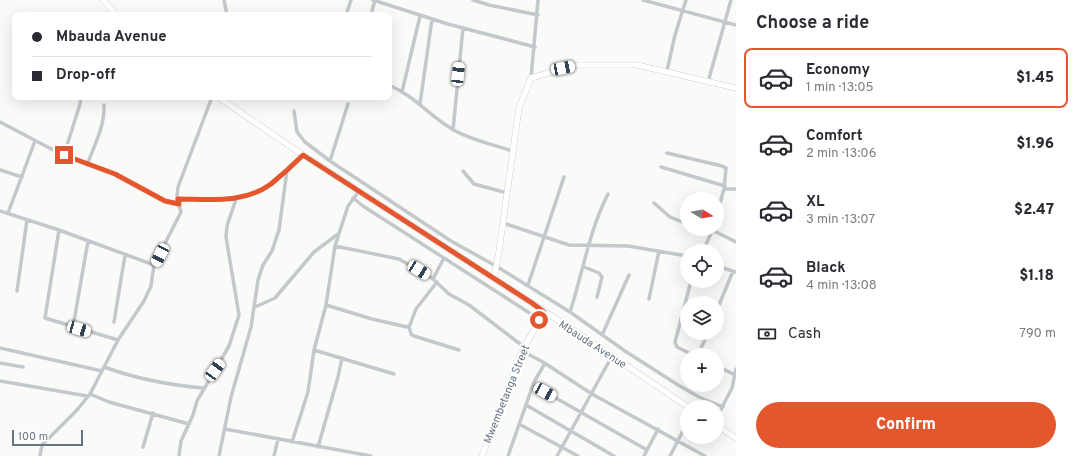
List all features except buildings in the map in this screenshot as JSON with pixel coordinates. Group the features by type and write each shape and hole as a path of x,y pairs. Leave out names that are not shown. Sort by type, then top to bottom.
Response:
{"street":[{"path":"103,0 114,12"},
{"path":"224,0 227,12"},
{"path":"347,12 351,0"},
{"path":"372,12 374,0 420,16 534,47"},
{"path":"473,0 489,5 538,15"},
{"path":"494,278 519,108 531,78 538,15 538,0"},
{"path":"643,0 736,25"},
{"path":"667,71 675,36 684,11 686,0"},
{"path":"708,82 723,22 731,0"},
{"path":"402,92 420,16"},
{"path":"420,104 432,19"},
{"path":"453,130 463,28"},
{"path":"531,78 563,68 590,64 637,65 736,88"},
{"path":"392,87 420,104 428,113 453,130 476,140 512,152"},
{"path":"64,155 81,100"},
{"path":"40,456 42,445 77,410 89,395 118,340 151,286 154,265 181,212 178,202 178,187 211,100"},
{"name":"Mbauda Avenue","path":"225,100 303,155 494,278 680,402"},
{"path":"330,160 348,104"},
{"path":"87,165 101,126 104,115 104,105"},
{"path":"294,111 297,132 305,142 330,160 451,241 496,266 570,312 678,385 706,400"},
{"path":"0,122 64,155 87,165 115,174 165,201 178,202 236,198 270,185 303,155"},
{"path":"8,214 35,141"},
{"path":"667,153 724,167 727,172 723,192"},
{"path":"661,167 695,176 724,188 736,189"},
{"path":"0,170 22,177"},
{"path":"219,456 231,397 251,328 258,280 262,266 272,251 279,230 287,170"},
{"path":"463,171 474,184 507,193"},
{"path":"528,286 564,177"},
{"path":"292,442 308,392 314,350 326,305 335,246 353,198 359,191"},
{"path":"570,312 584,267 595,221 608,194"},
{"path":"179,456 181,441 204,388 229,346 239,315 226,236 227,226 236,198"},
{"path":"353,198 363,206 539,320"},
{"path":"654,204 670,217 680,221"},
{"path":"0,211 59,230 154,265"},
{"path":"17,292 27,220"},
{"path":"503,223 569,245 628,246 680,255"},
{"path":"59,230 44,317 46,319 118,340"},
{"path":"255,307 275,298 314,252 339,233"},
{"path":"724,236 736,242"},
{"path":"73,327 88,241"},
{"path":"335,246 399,259 433,279 449,294 469,305 523,349 592,394 705,456"},
{"path":"649,299 659,251"},
{"path":"114,322 125,255"},
{"path":"433,279 444,258"},
{"path":"584,267 600,273 602,277 597,297"},
{"path":"724,268 735,272 724,296"},
{"path":"602,335 629,275"},
{"path":"437,282 416,309 409,326 411,334 459,350"},
{"path":"680,348 677,347 675,342 689,288"},
{"path":"326,305 372,320 409,326"},
{"name":"Mwembetanga Street","path":"482,456 523,349 544,312"},
{"path":"0,348 158,382 204,388"},
{"path":"314,350 394,374"},
{"path":"557,456 612,356"},
{"path":"318,447 342,358"},
{"path":"0,363 22,367"},
{"path":"508,456 533,385 545,363"},
{"path":"724,405 732,388 736,369"},
{"path":"724,370 735,375"},
{"path":"0,381 89,395 189,424"},
{"path":"533,385 647,450"},
{"path":"526,405 614,456"},
{"path":"143,447 153,414"},
{"path":"519,424 578,456"},
{"path":"225,429 371,456"},
{"path":"644,456 658,429"},
{"path":"724,430 736,438"},
{"path":"670,456 680,436"},
{"path":"274,456 278,439"}],"route":[{"path":"64,155 87,165 115,174 165,201 179,204 178,199 236,198 250,194 270,185 303,155 532,303 544,312 539,320"}]}
